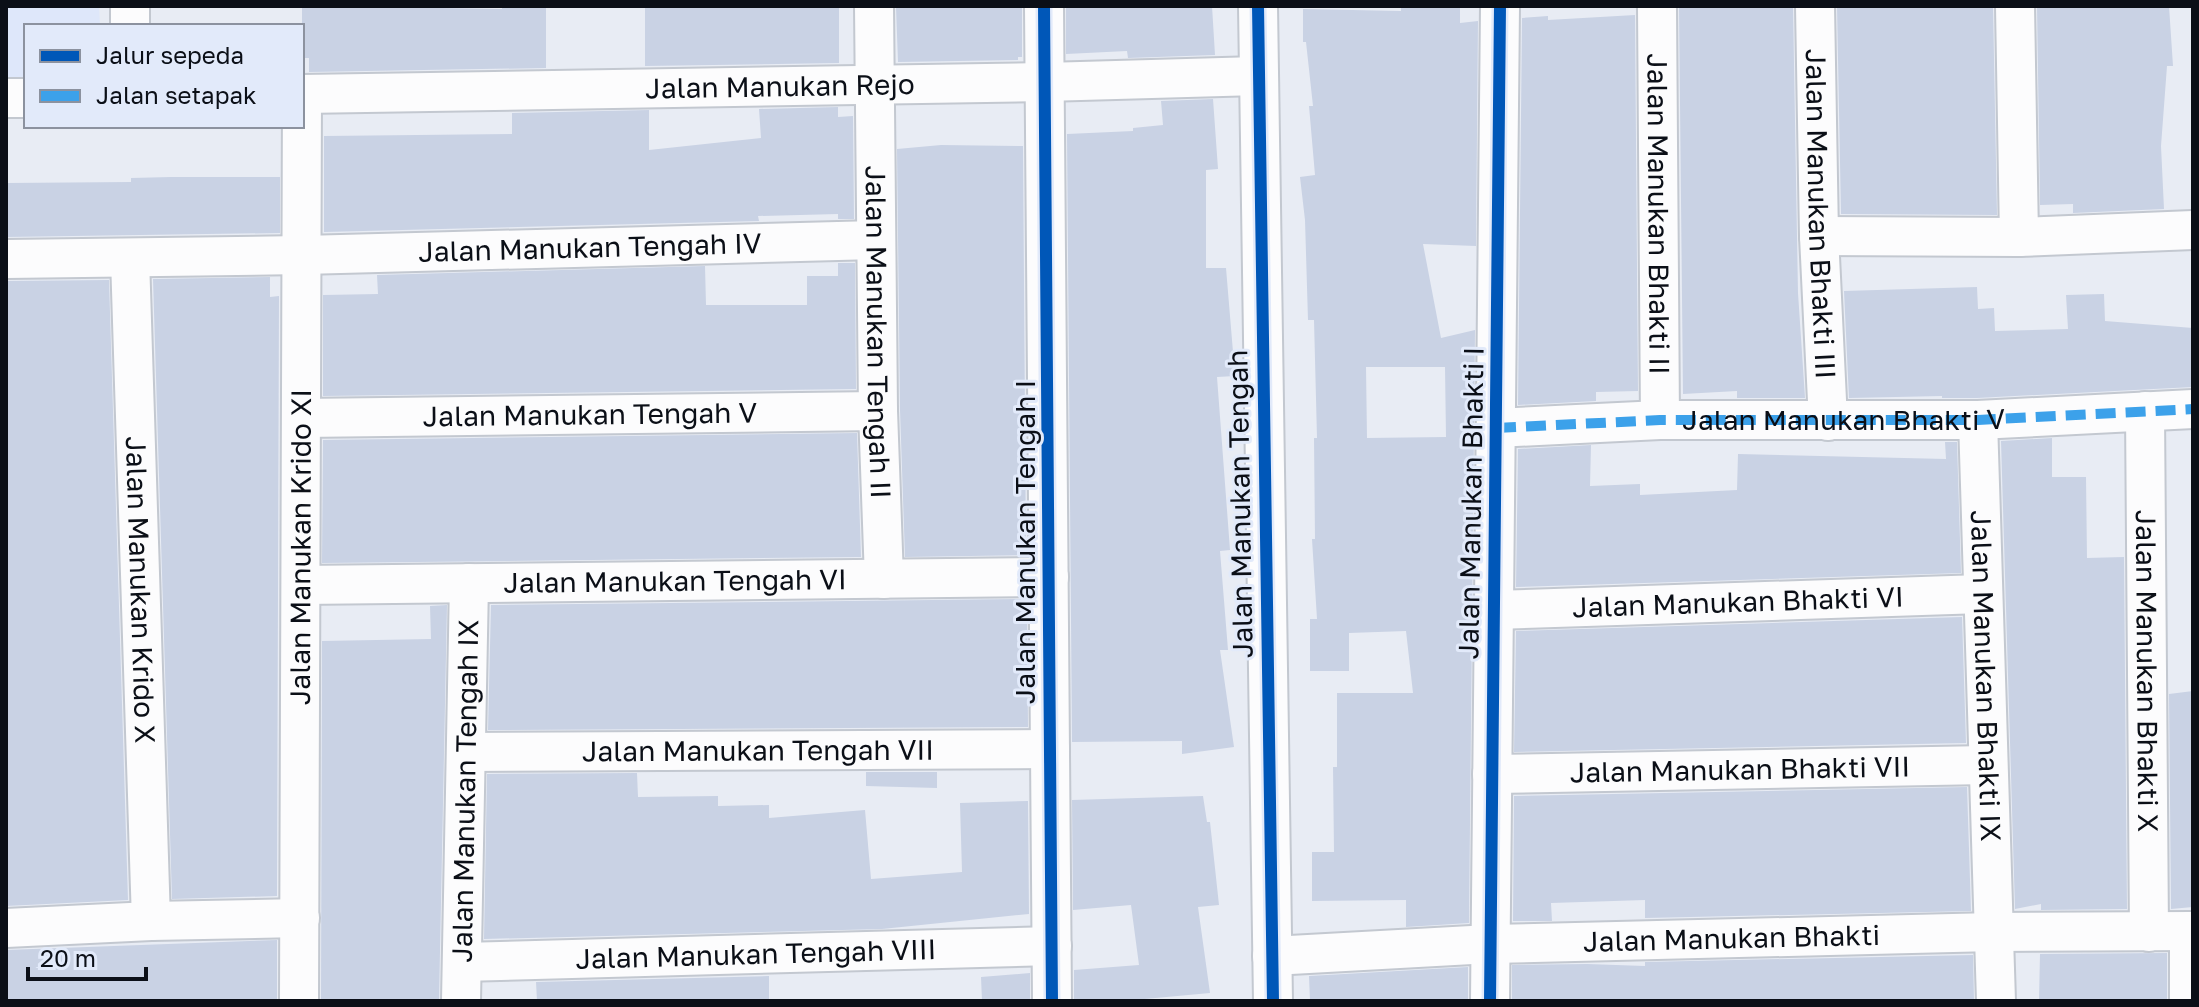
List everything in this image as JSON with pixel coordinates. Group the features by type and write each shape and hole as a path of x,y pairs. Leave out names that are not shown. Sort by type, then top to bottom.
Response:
{"street":[{"name":"Jalan Manukan Tengah II","path":"874,6 878,411 884,579"},
{"name":"Jalan Manukan Tengah I","path":"1044,6 1052,1001"},
{"name":"Jalan Manukan Tengah","path":"1258,6 1273,1001"},
{"name":"Jalan Manukan Bhakti I","path":"1490,1001 1500,6"},
{"name":"Jalan Manukan Bhakti II","path":"1657,6 1660,420"},
{"name":"Jalan Manukan Bhakti III","path":"1815,6 1819,236 1828,421"},
{"path":"2015,6 2019,237"},
{"name":"Jalan Manukan Rejo","path":"304,94 1258,76"},
{"name":"Jalan Manukan Krido XI","path":"299,1001 302,128"},
{"path":"1819,236 2019,237 2193,230"},
{"name":"Jalan Manukan Tengah IV","path":"6,259 303,255 876,240"},
{"name":"Jalan Manukan Krido X","path":"130,258 151,921"},
{"name":"Jalan Manukan Bhakti V","path":"1496,428 1660,420 1978,420 2193,409"},
{"name":"Jalan Manukan Tengah V","path":"302,418 878,411"},
{"name":"Jalan Manukan Bhakti X","path":"2145,411 2149,932"},
{"name":"Jalan Manukan Bhakti IX","path":"1978,420 1996,1001"},
{"name":"Jalan Manukan Tengah VI","path":"301,585 1049,577"},
{"name":"Jalan Manukan Tengah IX","path":"461,1001 469,583"},
{"name":"Jalan Manukan Bhakti VI","path":"1494,610 1982,594"},
{"name":"Jalan Manukan Tengah VII","path":"466,752 1050,749"},
{"name":"Jalan Manukan Bhakti VII","path":"1492,774 1988,765"},
{"path":"6,928 300,918"},
{"path":"2189,1001 2191,931"},
{"name":"Jalan Manukan Bhakti","path":"1272,956 1490,944 1994,932 2191,931"},
{"name":"Jalan Manukan Tengah VIII","path":"462,962 1052,946"}],"shaded area":[{"path":"6,6 99,6 100,24 24,24 24,88 6,88"}],"building":[{"path":"302,6 502,9 502,6 546,6 546,68 309,72 309,58 304,58"},
{"path":"645,6 839,6 839,63 645,66"},
{"path":"1022,6 1022,57 1018,60 898,62 896,7"},
{"path":"1066,6 1212,6 1215,55 1128,58 1127,51 1066,54"},
{"path":"1401,6 1460,6 1460,23 1478,21 1476,246 1423,244 1441,338 1475,330 1469,923 1406,927 1406,900 1312,901 1312,852 1334,852 1333,767 1337,767 1337,693 1413,693 1406,631 1349,633 1349,671 1310,671 1310,619 1317,619 1312,539 1315,539 1314,438 1317,438 1314,320 1308,320 1305,220 1300,177 1315,175 1309,106 1313,106 1306,42 1303,42 1303,9 1401,11","holes":["1366,367 1445,367 1446,437 1367,438"]},
{"path":"1679,6 1793,6 1798,293 1805,398 1737,398 1737,391 1683,394"},
{"path":"1837,6 1993,6 1997,215 1841,214"},
{"path":"2037,6 2169,6 2173,66 2167,66 2161,146 2164,209 2073,213 2073,204 2040,205"},
{"path":"1635,15 1638,391 1596,392 1596,401 1518,405 1522,18 1548,16 1548,20"},
{"path":"1213,99 1218,169 1206,170 1206,268 1226,268 1235,376 1217,377 1230,550 1220,551 1228,650 1220,650 1234,747 1182,754 1182,741 1072,742 1067,134 1133,131 1133,128 1163,125 1161,101"},
{"path":"838,107 838,117 853,116 854,219 838,219 838,214 758,216 759,221 324,232 324,136 512,134 512,113 649,110 649,150 761,138 759,109"},
{"path":"941,145 1023,146 1026,555 905,557 897,149"},
{"path":"280,177 280,233 6,237 6,183 131,182 131,178"},
{"path":"838,263 855,263 856,389 323,396 323,295 378,294 377,275 705,266 706,305 807,305 807,276 838,276"},
{"path":"270,277 270,297 279,296 277,896 172,899 153,279"},
{"path":"109,280 128,900 6,906 6,281"},
{"path":"1977,287 1978,309 1994,308 1995,331 2068,329 2066,295 2104,294 2105,321 2193,328 2193,387 1977,398 1849,398 1844,291"},
{"path":"857,433 861,557 322,563 323,440"},
{"path":"2052,438 2052,477 2086,477 2087,558 2124,557 2127,909 2041,910 2041,904 2015,909 2001,441"},
{"path":"1945,442 1957,442 1961,573 1516,587 1518,449 1591,445 1590,486 1640,484 1640,495 1737,490 1738,454 1946,459"},
{"path":"1027,599 1028,727 488,730 491,605"},
{"path":"447,605 439,1001 321,1001 322,641 431,639 430,606"},
{"path":"1962,617 1966,743 1514,752 1516,631"},
{"path":"2193,691 2193,907 2171,909 2169,694"},
{"path":"866,772 937,772 937,788 866,786"},
{"path":"637,773 638,797 718,796 718,806 769,805 769,818 865,810 871,879 962,872 960,803 1028,801 1029,914 882,929 484,939 487,774"},
{"path":"1967,787 1971,911 1645,918 1645,900 1551,903 1552,921 1513,921 1514,796"},
{"path":"1203,796 1207,822 1210,822 1219,905 1198,907 1210,993 1123,1001 1074,1001 1074,970 1139,965 1131,905 1073,910 1072,800"},
{"path":"277,940 277,999 6,1001 6,950"},
{"path":"2167,953 2167,1001 2039,1001 2040,954"},
{"path":"1973,955 1974,1001 1512,1001 1512,965 1645,966 1645,962"},
{"path":"1468,967 1468,1001 1310,1001 1309,976"},
{"path":"1030,973 1030,1001 982,1001 981,977"},
{"path":"769,976 769,1001 537,1001 536,982"}],"marked path":[{"path":"1496,428 1660,420 1978,420 2193,409"}],"cycle path":[{"path":"1044,6 1052,1001"},
{"path":"1258,6 1273,1001"},
{"path":"1490,1001 1500,6"}]}
